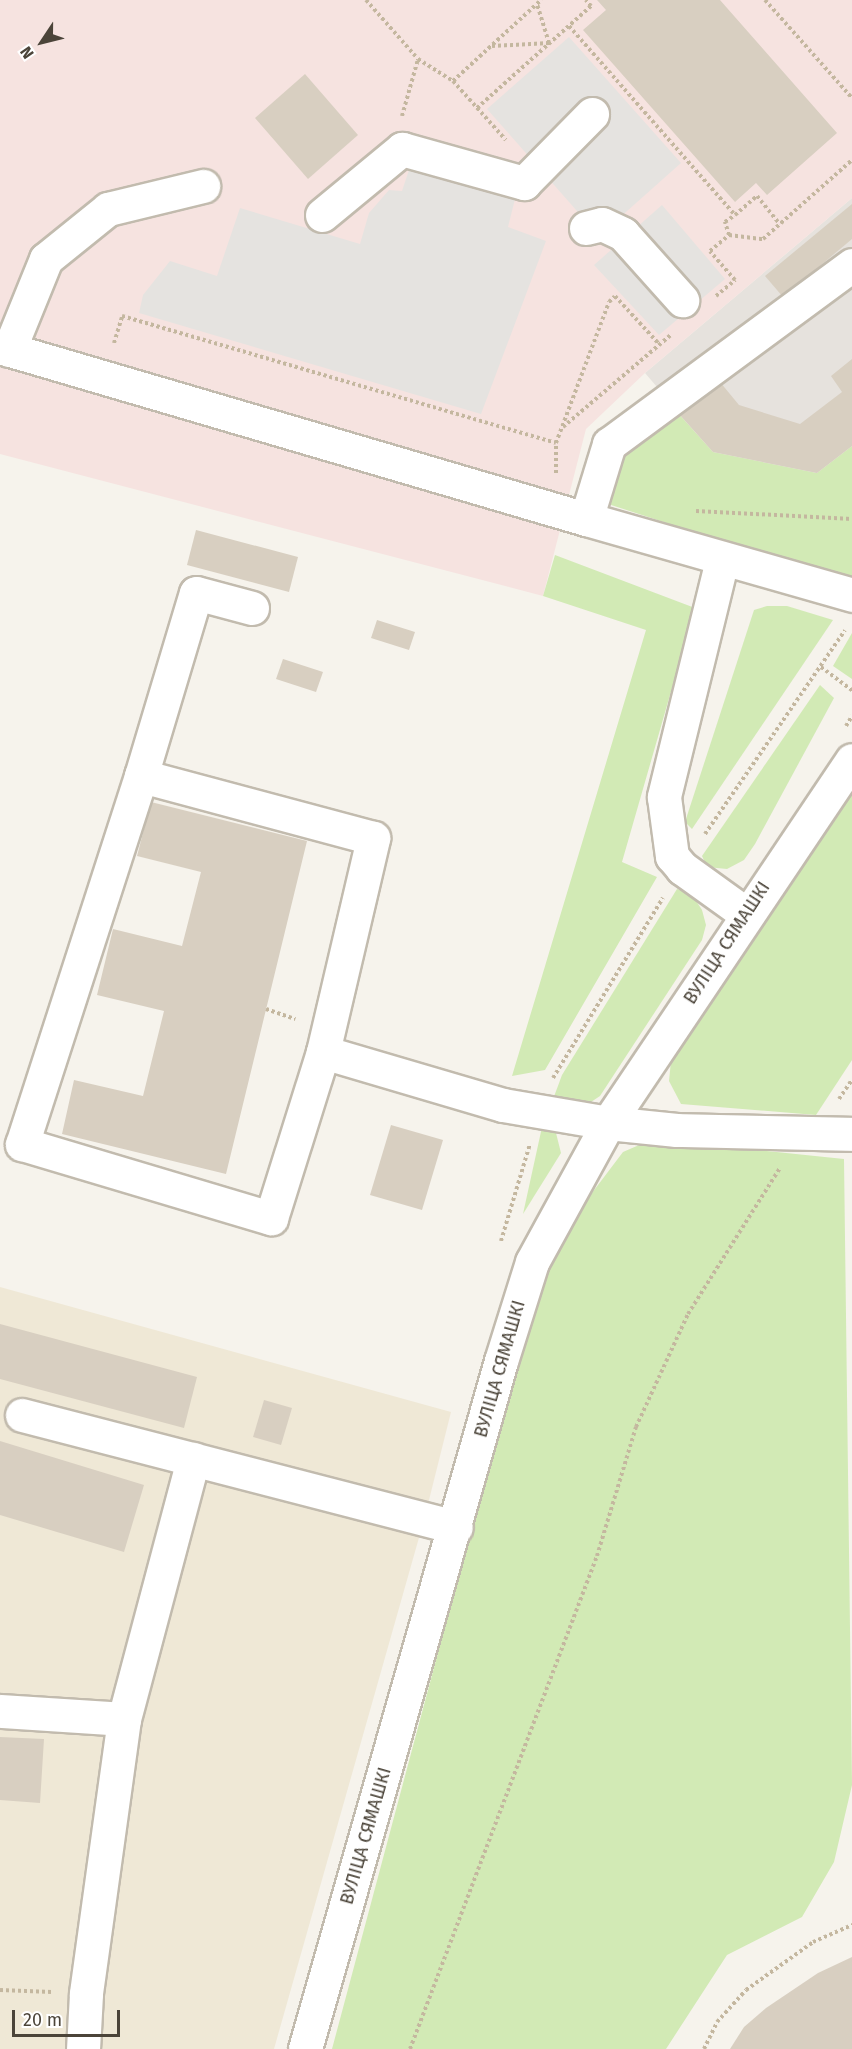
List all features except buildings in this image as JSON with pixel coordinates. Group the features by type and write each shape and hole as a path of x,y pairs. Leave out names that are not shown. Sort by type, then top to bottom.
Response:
{"street":[{"path":"322,215 402,149 524,183 592,114"},
{"path":"203,186 108,209 46,259 5,348 722,560 852,595"},
{"path":"586,228 602,224 623,234 682,300"},
{"path":"586,519 609,444 852,265"},
{"path":"722,560 664,797 668,842 672,856 682,868 746,914"},
{"path":"141,776 373,838 323,1052 271,1218 22,1144 141,776 196,592 252,608"},
{"name":"ВУЛІЦА СЯМАШКІ","path":"305,2049 456,1527 501,1361 532,1262 608,1123 746,914 852,760"},
{"path":"323,1052 503,1105 608,1123 677,1130 818,1131 852,1134"},
{"path":"22,1415 456,1527"},
{"path":"83,2049 86,1994 124,1719 193,1460"},
{"path":"0,1711 124,1719"}],"path":[{"path":"366,0 418,59 453,81 534,172"},
{"path":"477,108 591,6 586,0"},
{"path":"765,0 852,98"},
{"path":"453,81 539,2 549,43"},
{"path":"569,26 735,215"},
{"path":"491,46 549,43"},
{"path":"388,160 418,59"},
{"path":"729,235 725,222 757,196 780,224"},
{"path":"556,484 556,443 609,302 615,296 659,344"},
{"path":"115,348 122,316 556,443"},
{"path":"694,511 852,519"},
{"path":"498,1253 540,1112 542,1095 682,868 852,619"},
{"path":"821,667 852,690"},
{"path":"410,2049 597,1556 636,1427 688,1314 776,1172 818,1131"},
{"path":"704,2049 717,2022 746,1990 813,1942 852,1925"},
{"path":"0,1990 54,1992"}],"shaded area":[{"path":"0,0 852,0 852,198 645,373 586,429 543,596 0,454"},
{"path":"569,37 681,163 599,236 487,109"},
{"path":"411,164 516,195 508,227 546,241 481,414 139,313 143,295 170,261 217,276 240,208 360,244 369,213 389,190 402,191"},
{"path":"852,198 852,446 817,473 713,452 645,373"},
{"path":"662,205 725,279 659,335 594,265"},
{"path":"0,1287 451,1412 424,1520 274,2049 0,2049"}],"green space":[{"path":"678,413 713,452 817,473 852,446 852,583 608,504 623,456"},
{"path":"555,555 695,608 622,862 657,877 545,1070 512,1076 646,630 543,596"},
{"path":"767,606 787,606 833,620 692,829 685,822 754,610"},
{"path":"852,633 852,679 833,666"},
{"path":"820,685 834,698 755,844 744,860 727,869 707,867 702,856"},
{"path":"852,792 852,1060 816,1115 681,1104 669,1081 671,1061"},
{"path":"677,889 691,893 702,910 706,925 702,940 600,1096 588,1104 552,1102 562,1075"},
{"path":"542,1127 556,1133 561,1153 523,1214"},
{"path":"653,1139 844,1159 852,1785 834,1862 802,1917 727,1955 666,2049 332,2049 505,1402 549,1261 576,1214 623,1152"}]}
